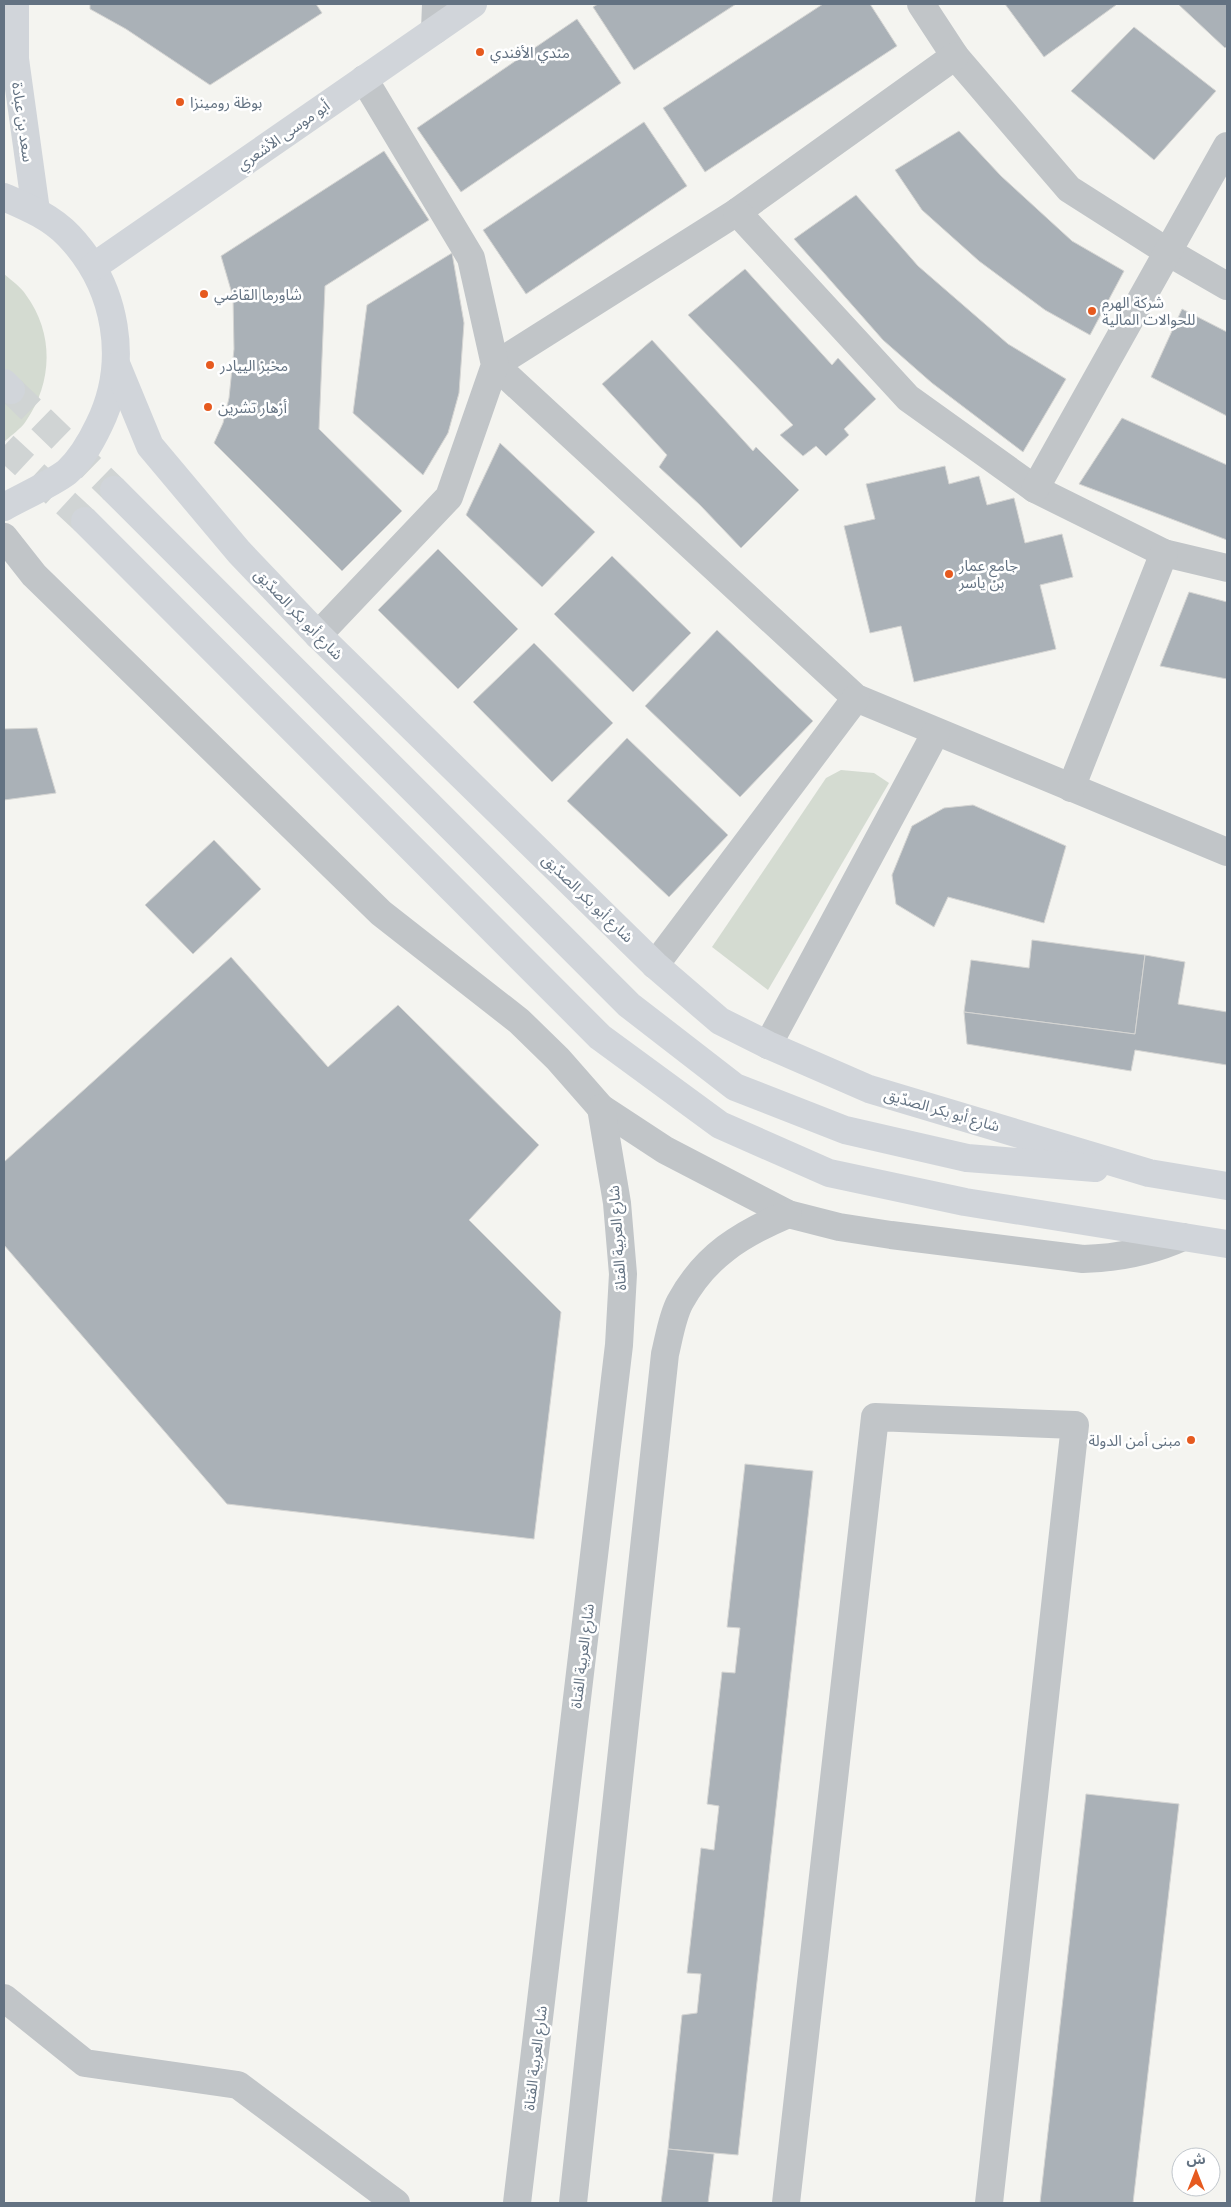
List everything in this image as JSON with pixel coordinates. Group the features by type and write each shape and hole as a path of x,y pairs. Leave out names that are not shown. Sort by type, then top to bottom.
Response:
{"main road":[{"name":"سعد بن عبادة","path":"15,4 15,58 36,211"},
{"name":"أبو موسى الأشعري","path":"93,267 364,79 436,17 473,4"},
{"path":"4,197 36,211 68,235 93,267 105,290 112,315 116,341 116,366 109,406 91,442 66,472 4,508"},
{"name":"شارع أبو بكر الصدّيق","path":"116,366 150,446 239,552 318,635 656,964 720,1021 768,1045 869,1089 1149,1173 1227,1186"},
{"path":"114,490 629,1005 735,1087 845,1130 967,1158 1149,1173"},
{"path":"85,521 600,1037 720,1125 829,1173 965,1202 1227,1244"}],"street":[{"path":"921,4 955,56 1069,189 1168,252 1227,286"},
{"path":"495,365 737,212 955,56"},
{"path":"318,635 449,496 495,365 471,258 364,79"},
{"path":"1035,489 1227,146"},
{"path":"737,212 908,398 1035,489 1164,553 1227,568"},
{"path":"495,365 856,698 1227,852"},
{"path":"4,537 34,575 381,913 519,1021 558,1059 601,1108 665,1150 788,1214 839,1227 1083,1259 1110,1258 1135,1254 1160,1247 1183,1237"},
{"path":"1071,788 1164,553"},
{"path":"656,964 856,698"},
{"path":"768,1045 936,732"},
{"name":"شارع العربية الفتاة","path":"517,2203 619,1344 623,1274 617,1203 601,1108"},
{"path":"573,2203 665,1354 680,1303 710,1260 753,1229 788,1214"},
{"path":"786,2203 874,1417 1075,1425 989,2203"},
{"path":"4,1998 85,2063 238,2085 396,2203"}],"shaded area":[{"path":"4,274 21,289 35,310 42,325 47,358 41,390 35,406 24,424 4,442"},
{"path":"841,770 874,773 889,783 768,990 712,947 826,778"}],"building":[{"path":"90,4 316,4 322,13 210,85 126,29 90,9"},
{"path":"598,4 736,4 634,70 593,7"},
{"path":"823,4 870,4 897,46 705,172 663,108"},
{"path":"1005,4 1114,4 1116,5 1044,57"},
{"path":"1178,4 1227,4 1227,46 1225,48"},
{"path":"577,19 621,83 461,192 417,128"},
{"path":"1134,27 1216,91 1154,160 1071,91"},
{"path":"644,122 687,186 526,294 483,230"},
{"path":"959,131 1001,176 1072,241 1124,271 1090,335 1045,310 979,261 922,210 895,170"},
{"path":"384,151 429,220 325,286 319,429 402,511 342,571 214,443 223,423 229,398 234,349 233,297 221,256"},
{"path":"856,195 918,266 1008,344 1066,379 1023,452 932,383 883,340 794,239"},
{"path":"452,253 464,323 459,393 448,433 423,475 353,413 367,305"},
{"path":"745,269 832,365 838,358 876,399 844,429 849,435 826,456 816,446 803,456 780,435 793,425 688,315"},
{"path":"1182,309 1227,332 1227,416 1151,377"},
{"path":"652,340 753,451 756,447 799,490 741,548 700,505 659,467 667,455 602,384"},
{"path":"1122,418 1227,465 1227,540 1079,484"},
{"path":"500,443 595,532 542,587 466,515"},
{"name":"جامع عمار بن ياسر","path":"945,466 949,484 979,476 987,505 1014,498 1025,543 1062,534 1073,577 1040,585 1056,649 914,682 901,626 870,633 844,526 875,519 866,484"},
{"path":"438,549 518,629 458,689 378,610"},
{"path":"612,556 691,633 633,692 554,614"},
{"path":"1189,592 1227,602 1227,679 1160,666"},
{"path":"717,630 813,721 740,797 645,706"},
{"path":"534,643 613,723 552,782 473,702"},
{"path":"37,728 56,793 4,800 4,729"},
{"path":"627,738 728,835 669,897 567,801"},
{"path":"973,805 1066,846 1044,923 948,897 934,927 896,904 892,875 912,826 944,808"},
{"path":"214,840 261,889 193,954 145,905"},
{"path":"1032,940 1145,955 1135,1034 964,1012 971,960 1029,968"},
{"path":"1145,955 1185,962 1178,1004 1227,1012 1227,1065 1135,1050 1131,1071 967,1044 964,1012 1135,1034"},
{"path":"231,957 328,1067 398,1005 539,1145 469,1220 561,1312 534,1539 227,1504 4,1245 4,1162"},
{"path":"745,1464 813,1471 738,2155 668,2149 682,2015 697,2013 701,1974 687,1973 701,1848 714,1850 719,1806 707,1804 722,1672 735,1673 740,1628 727,1627"},
{"path":"1086,1794 1179,1804 1133,2203 1040,2203"},
{"path":"668,2149 714,2154 708,2203 661,2203"}],"tunnel":[{"path":"11,390 114,490"},
{"path":"4,446 85,521"}],"place":[{"name":"مندي الأفندي","path":"480,52"},
{"name":"بوظة رومينزا","path":"180,102"},
{"name":"شاورما القاضي","path":"204,294"},
{"name":"شركة الهرم للحوالات المالية","path":"1092,311"},
{"name":"مخبز الييادر","path":"210,365"},
{"name":"أزهار تشرين","path":"208,407"},
{"name":"جامع عمار بن ياسر","path":"949,574"},
{"name":"مبنى أمن الدولة","path":"1191,1440"}]}
